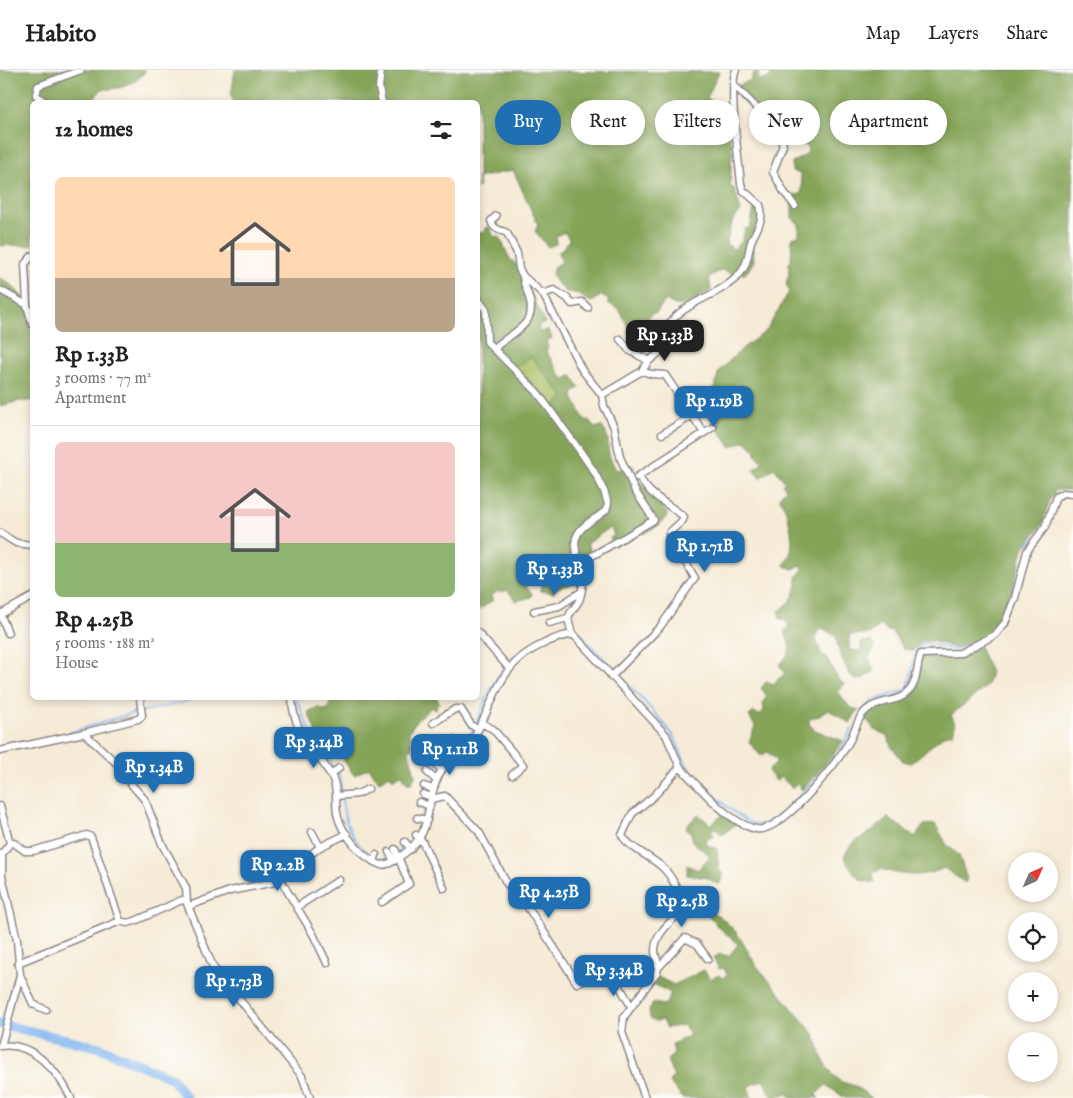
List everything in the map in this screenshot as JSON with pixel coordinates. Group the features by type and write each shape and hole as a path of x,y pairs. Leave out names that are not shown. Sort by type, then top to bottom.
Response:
{"street":[{"path":"42,100 36,95 38,86 81,70"},
{"path":"381,70 379,88 382,100"},
{"path":"602,395 642,371 649,360 661,350 662,337 675,317 694,302 730,282 743,270 752,240 760,225 760,206 743,190 741,184 733,84 736,70"},
{"path":"733,84 776,130 783,145 773,172 784,192 795,206"},
{"path":"496,216 491,221 498,231 508,233 517,253 530,302 530,316 526,323 497,346 496,351"},
{"path":"30,258 25,264 29,295 27,305 30,316"},
{"path":"444,888 418,837 428,787 437,765 458,744 472,740 476,726 506,665 536,647 565,636 571,627 580,600 583,573 592,556 654,520 635,491 620,457 614,427 604,406 602,395 574,356 543,294 523,276"},
{"path":"0,290 27,305"},
{"path":"543,294 554,290 568,298 572,304 582,302 588,308"},
{"path":"480,301 486,310 487,342 542,398 596,473 604,491 608,504 606,510 581,528 575,536 573,545 583,573"},
{"path":"620,339 629,350 649,360"},
{"path":"642,371 665,375 704,433"},
{"path":"662,434 692,416"},
{"path":"631,480 712,427"},
{"path":"612,676 660,627 695,578 669,535 683,520 684,516 649,492 639,476"},
{"path":"549,623 571,627 612,676 666,735 680,767 703,791 745,824 763,829 776,824 825,775 847,746 864,713 874,704 903,697 910,691 921,654 960,653 995,635 1005,624 1015,598 1027,551 1045,527 1056,497 1064,493 1073,494"},
{"path":"0,534 16,543 30,546"},
{"path":"534,611 554,608 581,592"},
{"path":"8,633 0,614 30,598"},
{"path":"480,635 506,665"},
{"path":"0,751 138,719 142,716 140,700"},
{"path":"292,700 297,727 335,771 336,786 340,796 338,819 347,834 385,865 394,854 418,837"},
{"path":"433,723 459,709 463,710 476,726 493,728 523,766 512,775"},
{"path":"84,733 126,772 131,784 145,800 162,844 186,888 188,904 206,955 213,967 302,1076 310,1098"},
{"path":"659,967 656,946 668,922 683,909 684,904 668,873 654,860 626,841 622,835 632,814 655,795 680,767"},
{"path":"340,796 358,794 368,789"},
{"path":"426,799 443,796 447,798 479,832 506,884 525,903 577,983 609,968 631,1006"},
{"path":"0,806 10,843"},
{"path":"312,832 320,848"},
{"path":"188,904 230,891 246,890 280,880 320,848 347,834"},
{"path":"10,843 14,842 25,851 33,851 89,836 120,921"},
{"path":"10,843 2,854 1,866 14,924 20,976 33,1004 46,1010"},
{"path":"382,902 409,884 394,854"},
{"path":"280,880 314,934 327,963"},
{"path":"297,907 338,880"},
{"path":"18,963 120,921 127,923 182,900 188,904"},
{"path":"645,1098 622,1032 624,1017 659,967 685,938 697,944 708,959"},
{"path":"20,976 0,1046 11,1045 29,1050 51,1068 64,1084 71,1098"}],"green space":[{"path":"0,70 146,70 127,86 115,89 102,89 94,100 30,100 30,245 0,246"},
{"path":"235,70 719,72 707,98 710,100 655,100 655,145 732,145 730,187 734,188 741,211 733,220 726,244 734,249 742,241 745,229 750,228 755,203 760,210 753,242 754,261 744,275 738,271 735,275 722,270 709,277 711,290 694,301 678,305 666,300 656,313 652,313 648,317 654,324 652,329 644,335 644,342 635,340 619,309 608,303 608,299 602,295 592,302 576,293 566,292 555,281 552,274 554,267 562,262 558,253 570,240 564,232 556,236 556,244 548,247 535,231 538,225 513,170 480,178 480,100 233,100 231,96"},
{"path":"773,70 1073,70 1073,490 1056,490 1050,500 1042,525 1023,549 1012,593 1001,622 977,642 956,648 932,641 922,641 913,651 904,649 891,631 887,631 881,625 870,634 849,635 849,650 861,651 861,642 871,641 875,646 869,658 874,671 862,679 856,680 852,677 843,660 836,636 821,628 815,637 822,656 825,655 838,679 844,684 838,693 850,707 858,710 850,723 829,710 823,712 820,716 810,718 809,724 815,730 843,741 831,758 802,790 797,784 792,788 781,777 776,781 768,771 777,761 767,752 761,756 749,742 755,726 749,716 754,712 759,715 764,711 763,703 767,696 761,688 767,681 772,685 785,673 779,665 788,653 789,645 784,631 789,628 786,620 780,619 779,611 793,597 797,577 803,569 802,565 793,569 784,566 792,545 788,516 779,497 786,489 782,484 785,482 774,468 760,478 753,470 762,462 755,454 757,452 745,441 730,447 705,408 712,395 719,371 743,348 766,331 789,292 786,283 789,274 789,263 791,262 792,238 799,236 799,224 792,218 792,195 801,194 802,186 800,174 792,171 792,162 804,156 808,151 804,145 820,145 820,100 749,100 749,106 739,98 739,85 751,80 753,73 758,71 759,81 769,78"},
{"path":"489,226 494,237 499,236 510,259 517,265 545,323 538,326 540,332 548,330 552,338 546,341 548,347 546,351 561,376 565,379 572,375 580,388 574,391 573,397 585,421 589,420 595,428 601,426 606,433 608,450 616,470 633,466 638,480 665,506 663,509 668,515 659,525 644,534 641,531 615,546 610,538 614,536 611,528 587,543 591,554 574,583 554,589 554,593 540,591 541,584 529,581 526,587 532,593 531,597 516,601 507,590 501,593 498,591 491,596 493,600 480,610 480,233 485,232","holes":["531,357 564,397 550,409 513,368"]},
{"path":"0,278 14,288 24,300 30,320 30,401 20,401 0,406"},
{"path":"531,357 564,397 550,409 512,368"},
{"path":"980,646 991,672 987,686 951,715 955,724 953,733 944,735 911,763 903,761 891,746 888,736 875,730 864,717 870,710 911,692 922,656 953,657"},
{"path":"331,700 438,700 437,709 434,710 432,707 416,721 409,732 412,748 409,751 415,775 412,783 407,783 402,775 393,779 390,775 379,781 369,768 354,775 331,743 325,747 320,743 308,712 318,707 323,710 328,709"},
{"path":"724,813 737,823 722,835 715,828 711,830 714,836 705,840 707,845 717,849 719,869 723,875 719,885 707,878 687,875 687,865 698,870 710,856 693,842 692,835 686,827 698,814 711,825"},
{"path":"888,818 915,837 924,825 935,824 947,845 959,855 967,879 965,883 944,868 921,875 897,873 881,869 873,873 875,883 861,880 851,869 844,857 857,840"},
{"path":"698,905 721,917 737,933 756,965 814,1034 823,1059 833,1075 842,1082 855,1086 872,1098 845,1098 826,1085 816,1095 819,1098 790,1098 788,1093 773,1098 763,1080 748,1087 752,1098 682,1098 669,1081 674,1077 667,1060 674,1054 672,1044 690,1035 684,1025 667,1028 663,1020 656,1022 650,1018 649,1011 653,1003 665,1005 671,993 651,983 656,976 674,985 704,970 710,979 719,975 722,978 727,975 724,968 719,969 713,958 720,954 729,956 738,944 715,924 716,922 696,907"}],"waterway":[{"path":"1028,545 1034,537"},
{"path":"475,725 491,688 504,668 522,651 540,640 555,634 576,629 614,670"},
{"path":"868,706 873,701 908,689 916,651 923,643 956,650 963,648"},
{"path":"617,674 651,708 669,730 675,738 685,763 694,774 722,802 753,824 761,825 769,822 789,806 836,756"},
{"path":"70,733 133,713 189,700"},
{"path":"297,700 314,740 335,769"},
{"path":"841,749 852,729"},
{"path":"434,774 439,764 473,730"},
{"path":"338,773 341,780 341,793"},
{"path":"342,797 344,814 350,831 360,846 373,857"},
{"path":"421,828 426,798"},
{"path":"398,852 406,846"},
{"path":"377,859 390,858"},
{"path":"0,1024 98,1047 172,1078 186,1098"}]}
